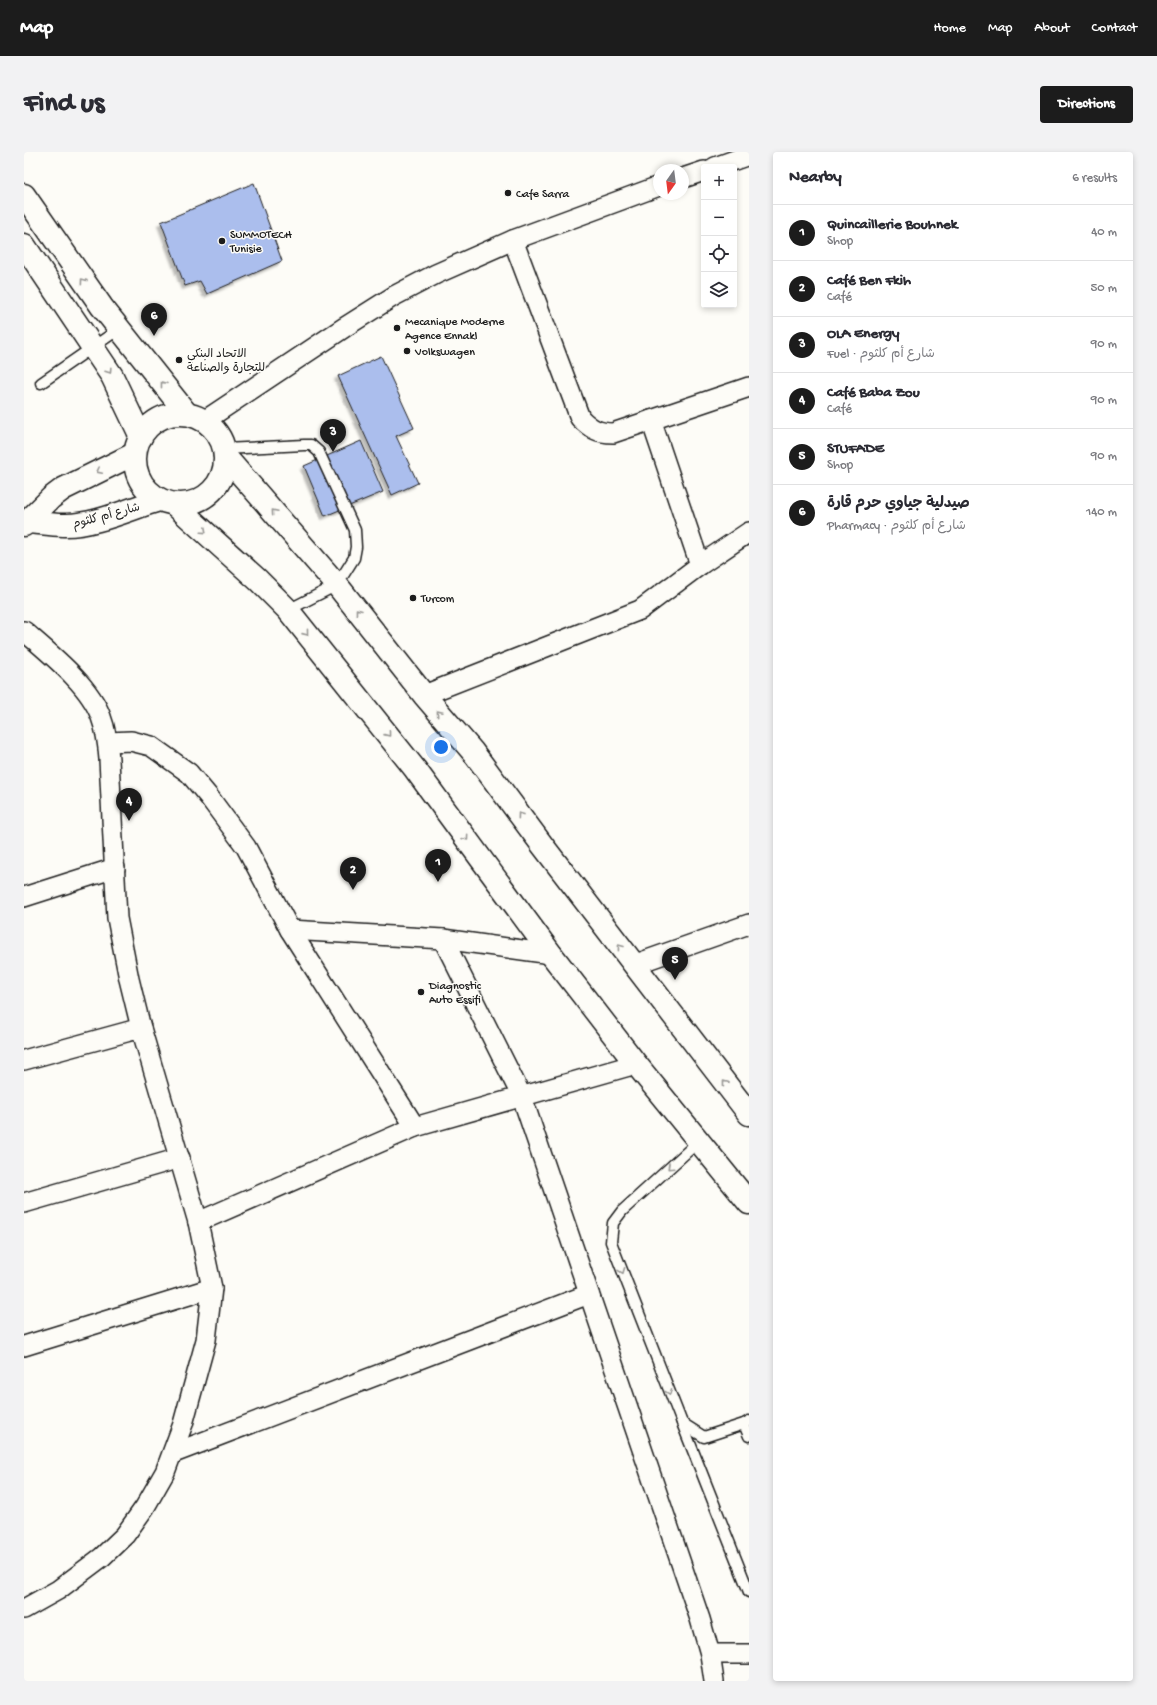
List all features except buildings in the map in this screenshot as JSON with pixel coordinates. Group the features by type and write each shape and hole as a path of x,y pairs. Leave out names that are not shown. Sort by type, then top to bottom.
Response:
{"main road":[{"path":"24,195 73,267 119,329 196,418 217,432 225,452 337,585 424,695 473,752 633,965 749,1114"},
{"path":"24,246 112,376 137,445"},
{"path":"196,418 172,414 158,419 146,428 137,445 135,472 144,489 167,503 258,580 288,610 415,769 551,954 636,1064 749,1203"},
{"name":"شارع أم كلثوم","path":"26,523 51,498 63,489 137,445"},
{"path":"167,503 191,504 206,497 217,486 224,472 225,452"},
{"name":"شارع أم كلثوم","path":"26,523 62,525 76,524 167,503"}],"street":[{"path":"724,164 749,155"},
{"path":"689,176 701,172"},
{"path":"196,418 394,296 436,274 513,240 653,188"},
{"path":"513,240 580,418 590,428 600,433 613,434 749,387"},
{"path":"651,420 700,565"},
{"path":"424,695 640,610 700,565 749,532"},
{"path":"24,631 68,670 90,697 101,716 108,742 117,918 129,979 141,1028 198,1222 212,1288 206,1340 189,1406 174,1453 145,1507 125,1535 102,1557 58,1590 24,1609"},
{"path":"108,742 131,741 151,746 189,773 229,822 246,848 290,930 415,1127"},
{"path":"24,897 115,868"},
{"path":"633,965 749,924"},
{"path":"290,930 443,939 551,954"},
{"path":"443,939 522,1096 700,1620 710,1654 714,1681"},
{"path":"24,1060 141,1028"},
{"path":"198,1222 415,1127 636,1064"},
{"path":"24,1203 180,1158"},
{"path":"24,1346 212,1288"},
{"path":"174,1453 589,1294"},
{"path":"710,1654 749,1654"}],"lane":[{"path":"41,383 119,329"},
{"path":"225,452 304,445 311,446 319,452 355,530 356,547 354,558 337,585 288,610"},
{"path":"699,1140 622,1211 613,1223 610,1242 749,1592"},
{"path":"682,1423 704,1438 747,1423 749,1436"}],"place":[{"name":"Cafe Sarra","path":"508,193"},
{"name":"SUMMOTECH Tunisie","path":"222,241"},
{"name":"Mecanique Moderne Agence Ennakl","path":"397,328"},
{"name":"صيدلية جياوي حرم قارة","path":"154,336"},
{"name":"Volkswagen","path":"407,351"},
{"name":"الاتحاد البنكي للتجارة والصناعة","path":"179,360"},
{"name":"OLA Energy","path":"333,452"},
{"name":"Turcom","path":"413,598"},
{"name":"Café Baba Zou","path":"129,821"},
{"name":"Quincaillerie Bouhnek","path":"438,882"},
{"name":"Café Ben Fkih","path":"353,890"},
{"name":"STUFADE","path":"675,980"},
{"name":"Diagnostic Auto Essifi","path":"421,992"}]}
